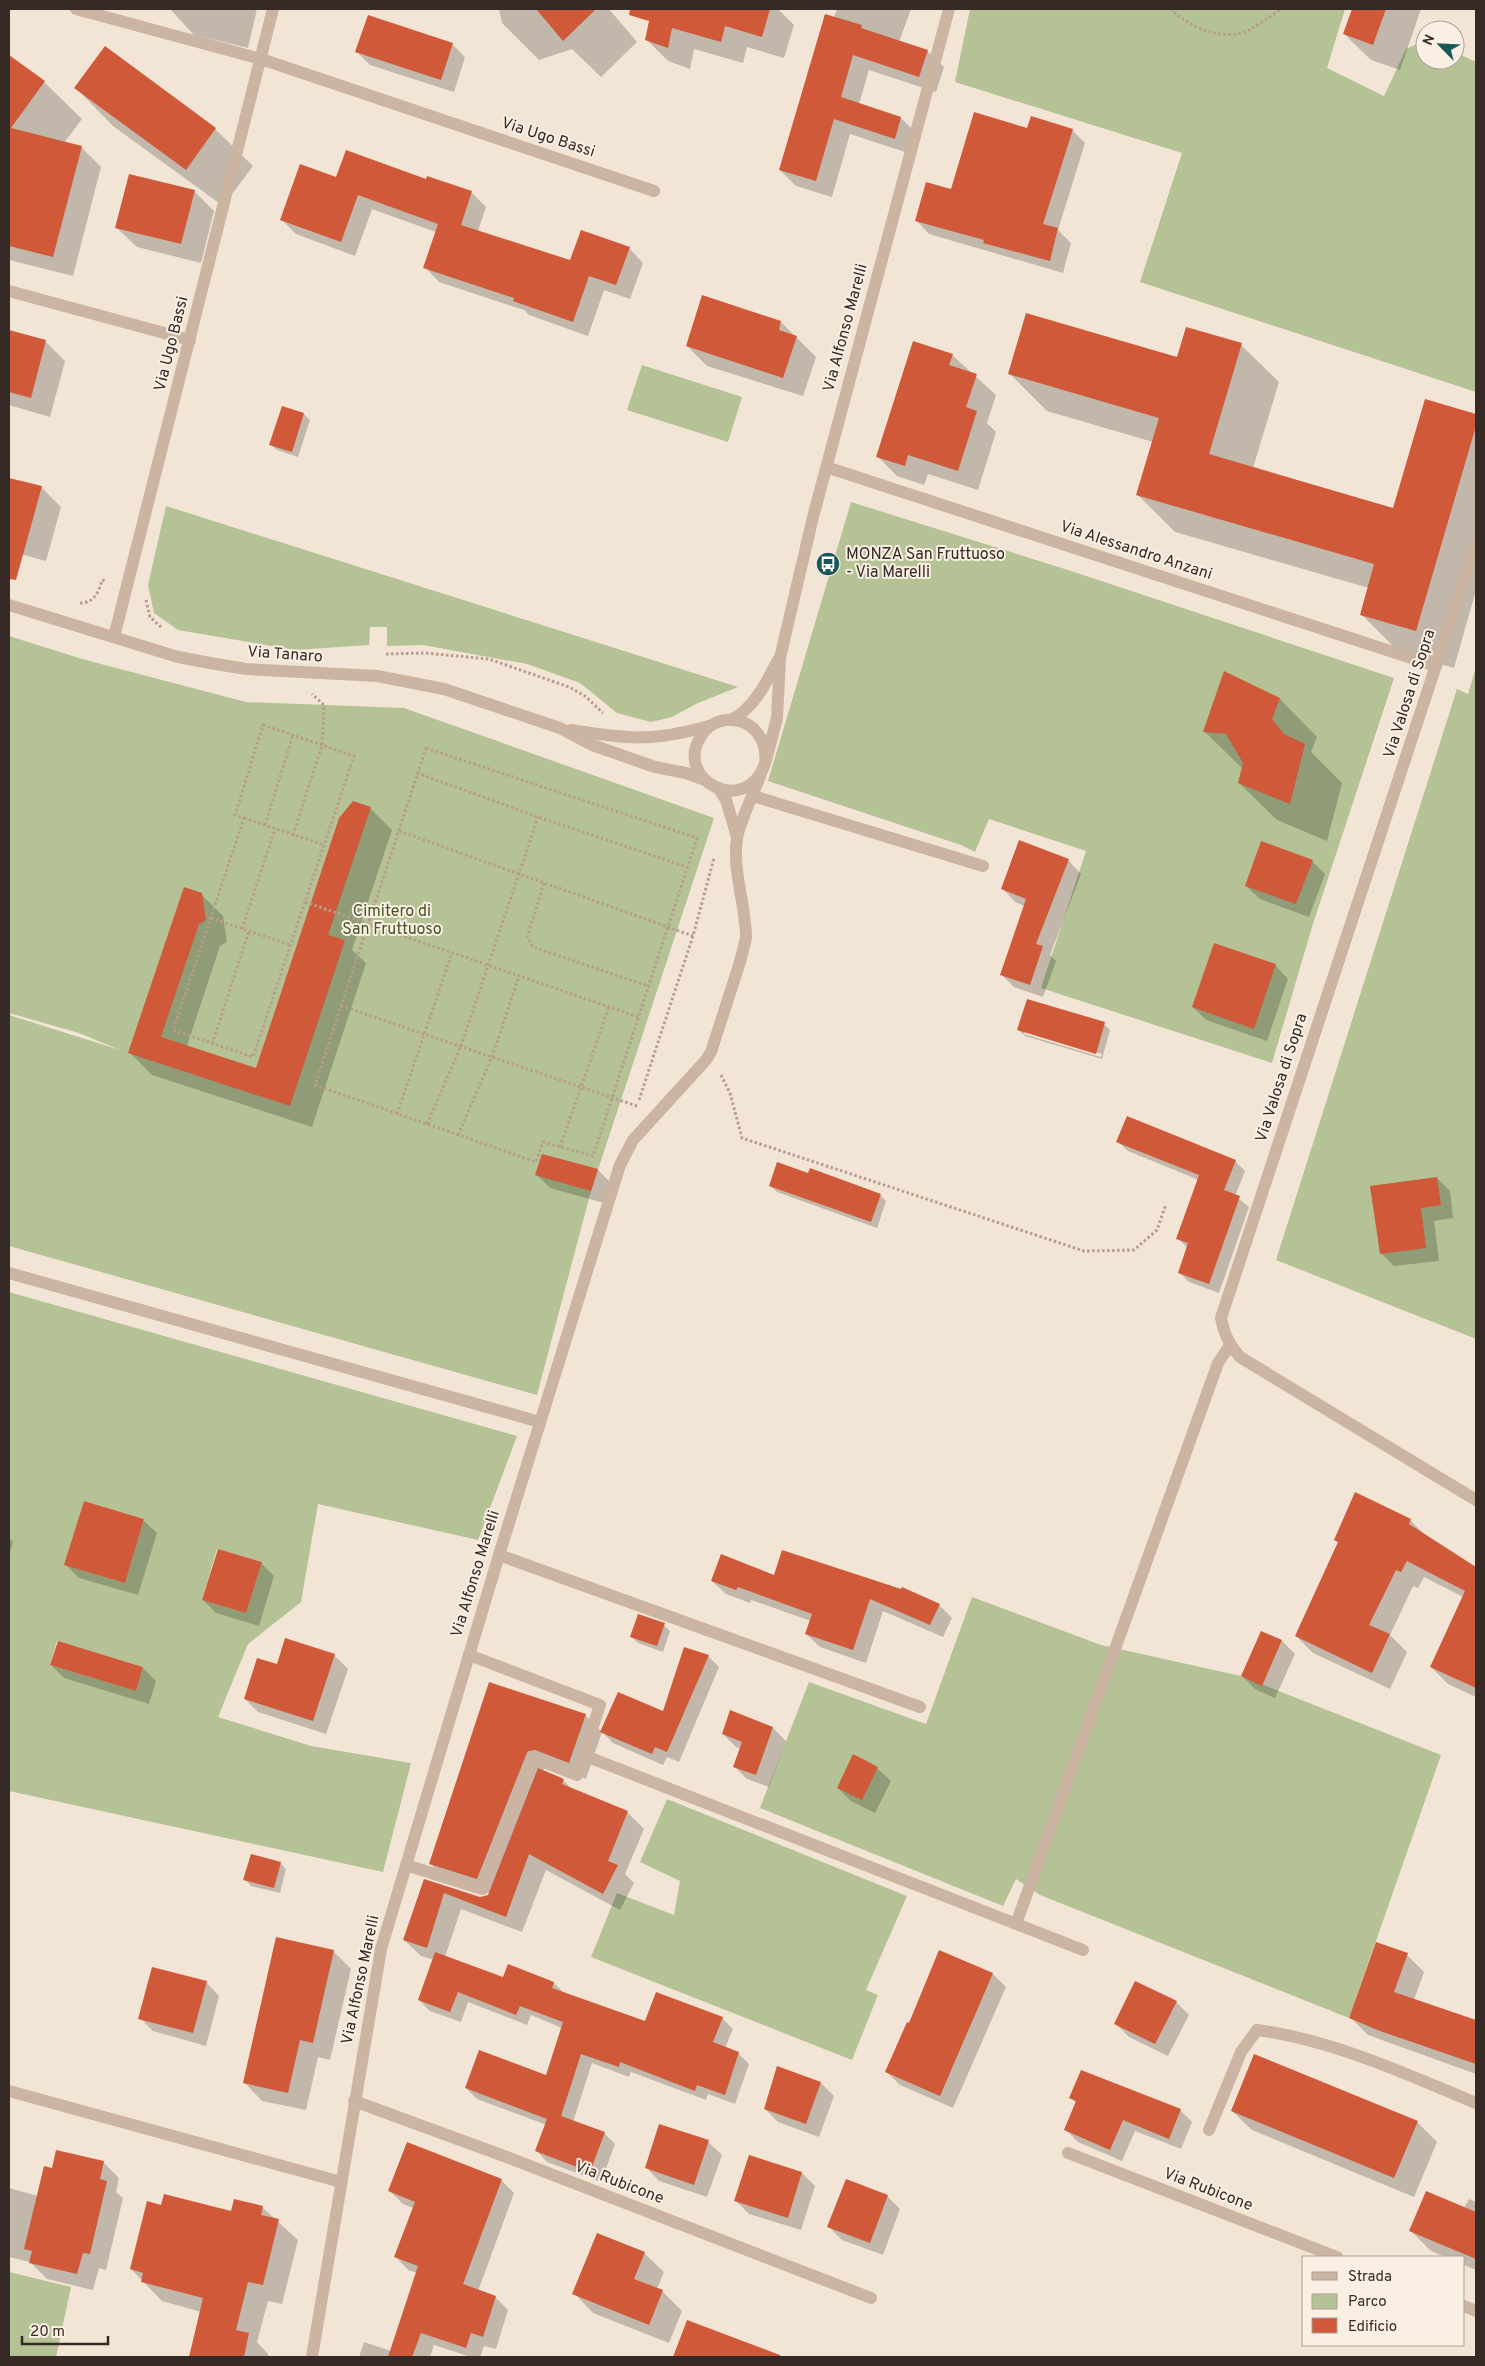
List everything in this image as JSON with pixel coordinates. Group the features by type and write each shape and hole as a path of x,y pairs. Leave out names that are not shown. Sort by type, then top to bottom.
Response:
{"street":[{"path":"76,9 261,59"},
{"name":"Via Ugo Bassi","path":"114,637 273,9"},
{"name":"Via Alfonso Marelli","path":"737,837 763,769 777,718 780,658 826,467 949,9"},
{"name":"Via Ugo Bassi","path":"261,59 654,191"},
{"path":"9,291 190,340"},
{"name":"Via Alessandro Anzani","path":"826,467 1436,666"},
{"name":"Via Valosa di Sopra","path":"1476,544 1221,1318 1224,1333 1230,1345 1240,1357 1476,1500"},
{"name":"Via Tanaro","path":"9,605 178,657 246,669 377,676 444,689 560,728 614,737 651,738 671,736 714,724"},
{"name":"Via Alfonso Marelli","path":"731,720 746,707 762,688 780,658"},
{"name":"Via Alfonso Marelli","path":"714,724 731,720 748,724 758,733 766,750 763,769"},
{"path":"714,724 702,734 695,750 697,767 705,780 719,789 728,791 742,789 752,784 763,769"},
{"name":"Via Tanaro","path":"560,728 592,745 705,780"},
{"name":"Via Alfonso Marelli","path":"312,2357 381,1949 499,1555 625,1152 644,1127 706,1060 711,1052 740,962 746,938 746,921 737,859 737,837 726,800 719,789"},
{"path":"753,796 983,866"},
{"path":"9,1273 540,1422"},
{"path":"1016,1924 1218,1363 1230,1345"},
{"path":"499,1555 920,1707"},
{"path":"406,1865 482,1889 533,1758 577,1775 600,1704 469,1655"},
{"path":"583,1755 1083,1950"},
{"path":"1209,2130 1241,2052 1257,2030 1293,2034 1389,2067 1476,2103"},
{"path":"9,2091 341,2182"},
{"name":"Via Rubicone","path":"354,2101 504,2156 872,2298"},
{"name":"Via Rubicone","path":"1068,2153 1334,2256"}],"path":[{"path":"1170,9 1182,20 1215,34 1243,33 1282,9"},
{"path":"293,835 322,745 324,705 310,693 312,674"},
{"path":"244,818 173,1030 212,1044 253,1057 354,756 263,725 235,815 275,828 324,845"},
{"path":"265,825 293,735"},
{"path":"426,748 697,838 592,1156 543,1142 536,1162 314,1085 418,773 426,748"},
{"path":"418,773 538,817 687,867"},
{"path":"427,1124 461,1046 538,817"},
{"path":"242,929 275,828"},
{"path":"399,831 668,925 693,936"},
{"path":"632,1112 638,1106 693,936 713,861"},
{"path":"544,883 527,937 533,946 648,986"},
{"path":"305,902 638,1017"},
{"path":"211,918 290,945"},
{"path":"212,1044 249,931"},
{"path":"397,1114 452,953"},
{"path":"458,1135 492,1056 519,976"},
{"path":"341,1006 638,1106"},
{"path":"560,1147 609,1007"},
{"path":"711,1052 730,1093 742,1138 1084,1251 1134,1250 1158,1230 1166,1204"}],"green space":[{"path":"970,9 1345,9 1327,68 1384,96 1406,49 1415,45 1415,70 1465,70 1465,57 1476,62 1476,392 1140,282 1182,153 955,82"},
{"path":"642,365 742,397 728,442 627,410"},
{"path":"851,502 1068,570 1394,678 1312,927 1272,1063 1041,988 1086,851 989,819 975,852 961,845 768,781"},
{"path":"166,506 738,687 696,704 672,717 651,722 617,713 580,683 527,664 423,645 387,646 387,627 370,627 369,645 295,650 178,630 154,613 148,585"},
{"name":"Cimitero di San Fruttuoso","path":"9,636 82,659 246,702 404,708 714,818 591,1191 537,1395 9,1246 9,1015 120,1050 79,1033 9,1013"},
{"path":"1476,667 1476,1339 1276,1260 1457,689 1468,694"},
{"path":"9,1292 517,1436 478,1540 318,1504 301,1602 248,1644 218,1717 311,1746 411,1763 383,1872 9,1791","holes":["84,1501 144,1519 125,1583 65,1565","217,1549 262,1562 246,1613 202,1600","57,1641 143,1667 136,1691 50,1665"]},
{"path":"972,1597 1101,1645 1241,1676 1441,1755 1349,2018 1040,1895 1016,1879 1003,1906 760,1808 809,1682 926,1724"},
{"path":"667,1799 907,1896 866,1990 878,1995 852,2060 591,1957 617,1893 674,1915 680,1881 640,1862"},
{"path":"9,2272 71,2287 56,2357 9,2357"}],"building":[{"path":"536,9 596,9 563,41"},
{"path":"630,9 770,9 762,37 725,26 721,42 672,28 668,48 645,40 649,21 629,15"},
{"path":"1352,9 1386,9 1373,45 1343,34"},
{"path":"825,14 862,25 861,28 928,50 919,77 853,55 841,97 901,117 895,139 834,119 816,181 779,170"},
{"path":"368,15 453,43 441,80 355,52"},
{"path":"105,46 216,128 186,170 74,88"},
{"path":"9,55 45,81 11,128 82,146 53,257 9,246"},
{"path":"974,112 1027,128 1031,116 1073,129 1043,224 1058,228 1050,261 983,243 984,240 915,221 926,182 951,189"},
{"path":"346,150 426,179 427,176 472,191 461,225 570,260 581,230 630,247 616,285 589,276 573,322 513,301 514,298 423,268 438,224 358,195 341,242 280,220 300,164 336,177"},
{"path":"129,174 195,190 181,244 115,228"},
{"path":"702,295 781,321 779,330 797,336 783,378 686,346"},
{"path":"1026,313 1177,357 1186,327 1242,343 1209,454 1393,508 1425,399 1476,414 1476,426 1416,631 1360,615 1374,564 1136,495 1159,418 1008,374"},
{"path":"9,330 46,340 31,398 9,392"},
{"path":"913,341 953,354 949,365 977,374 966,407 977,411 958,471 908,455 905,466 876,457"},
{"path":"282,406 304,413 292,452 269,445"},
{"path":"9,478 42,486 16,580 9,579"},
{"path":"1224,671 1280,698 1272,719 1284,734 1305,744 1290,804 1238,783 1243,763 1226,734 1203,732"},
{"path":"353,801 371,807 328,935 345,940 290,1106 128,1053 184,887 202,893 206,920 199,924 161,1037 256,1068 339,818"},
{"path":"1019,840 1069,859 1036,944 1043,946 1030,985 1000,975 1026,899 1001,889"},
{"path":"1261,841 1313,860 1296,904 1245,886"},
{"path":"1214,943 1276,964 1254,1029 1192,1007"},
{"path":"1027,999 1105,1022 1096,1054 1017,1030"},
{"path":"1127,1116 1236,1160 1224,1190 1240,1196 1209,1284 1178,1273 1188,1243 1176,1239 1199,1175 1116,1142"},
{"path":"542,1154 598,1169 591,1191 535,1175"},
{"path":"777,1162 808,1173 810,1168 881,1194 871,1222 769,1186"},
{"path":"1437,1177 1441,1205 1421,1208 1426,1248 1380,1254 1370,1186"},
{"path":"1355,1492 1411,1519 1409,1524 1476,1567 1476,1688 1430,1667 1465,1591 1407,1561 1401,1572 1396,1570 1369,1625 1390,1634 1372,1673 1295,1636 1338,1542 1334,1540"},
{"path":"84,1501 144,1519 125,1583 64,1565"},
{"path":"218,1549 262,1562 246,1613 202,1600"},
{"path":"782,1550 901,1589 902,1587 940,1604 930,1625 870,1599 853,1650 805,1634 812,1614 738,1587 736,1590 711,1581 721,1554 774,1575"},
{"path":"638,1614 665,1623 657,1646 630,1637"},
{"path":"1261,1631 1282,1640 1262,1686 1241,1676"},
{"path":"285,1638 335,1654 313,1721 244,1699 257,1658 277,1664"},
{"path":"58,1641 143,1667 136,1691 50,1665"},
{"path":"684,1647 709,1655 667,1752 655,1747 652,1754 600,1732 618,1692 663,1711"},
{"path":"489,1682 586,1714 569,1763 535,1750 528,1751 477,1879 429,1864"},
{"path":"730,1710 773,1727 756,1775 733,1767 742,1742 722,1734"},
{"path":"853,1754 878,1767 862,1800 837,1788"},
{"path":"538,1768 564,1779 562,1784 628,1811 608,1861 618,1865 603,1894 529,1854 506,1917 444,1893 427,1948 403,1940 424,1879 480,1897 488,1895"},
{"path":"251,1854 281,1862 274,1888 243,1880"},
{"path":"276,1937 334,1950 313,2043 300,2040 288,2093 243,2083"},
{"path":"1376,1942 1408,1953 1394,1992 1476,2020 1476,2064 1380,2031 1349,2018"},
{"path":"939,1950 993,1973 940,2096 885,2072 907,2022 909,2023"},
{"path":"435,1952 503,1977 508,1964 554,1982 552,1988 645,2021 656,1992 723,2017 713,2042 739,2052 725,2095 697,2085 695,2091 620,2062 619,2067 581,2054 561,2116 605,2132 590,2172 535,2151 547,2119 465,2088 479,2050 546,2075 563,2022 520,2006 516,2015 458,1992 450,2012 418,2000"},
{"path":"152,1967 207,1981 193,2033 138,2019"},
{"path":"1135,1981 1177,2001 1155,2044 1114,2024"},
{"path":"1254,2054 1418,2121 1394,2178 1231,2111"},
{"path":"777,2066 821,2082 806,2124 764,2109"},
{"path":"1081,2070 1181,2109 1169,2139 1123,2120 1110,2150 1064,2130 1076,2101 1069,2098"},
{"path":"659,2124 709,2140 694,2185 645,2168"},
{"path":"407,2142 502,2179 463,2284 496,2296 483,2337 471,2333 466,2348 421,2333 412,2357 388,2357 418,2266 394,2257 415,2202 388,2191"},
{"path":"56,2150 104,2161 100,2179 107,2181 90,2254 83,2253 77,2274 29,2263 32,2251 24,2249 44,2166 52,2168"},
{"path":"749,2155 802,2172 788,2218 734,2201"},
{"path":"846,2179 888,2195 870,2243 827,2227"},
{"path":"1426,2191 1476,2212 1476,2259 1409,2231"},
{"path":"164,2194 231,2211 234,2199 263,2206 261,2215 279,2219 263,2285 248,2282 236,2330 249,2333 244,2357 189,2357 203,2298 141,2282 143,2273 130,2269 147,2201 161,2205"},
{"path":"597,2233 645,2252 634,2279 663,2290 649,2325 572,2294"},
{"path":"687,2320 780,2355 780,2357 673,2357"}],"place":[{"name":"MONZA San Fruttuoso - Via Marelli","path":"828,564"}]}
